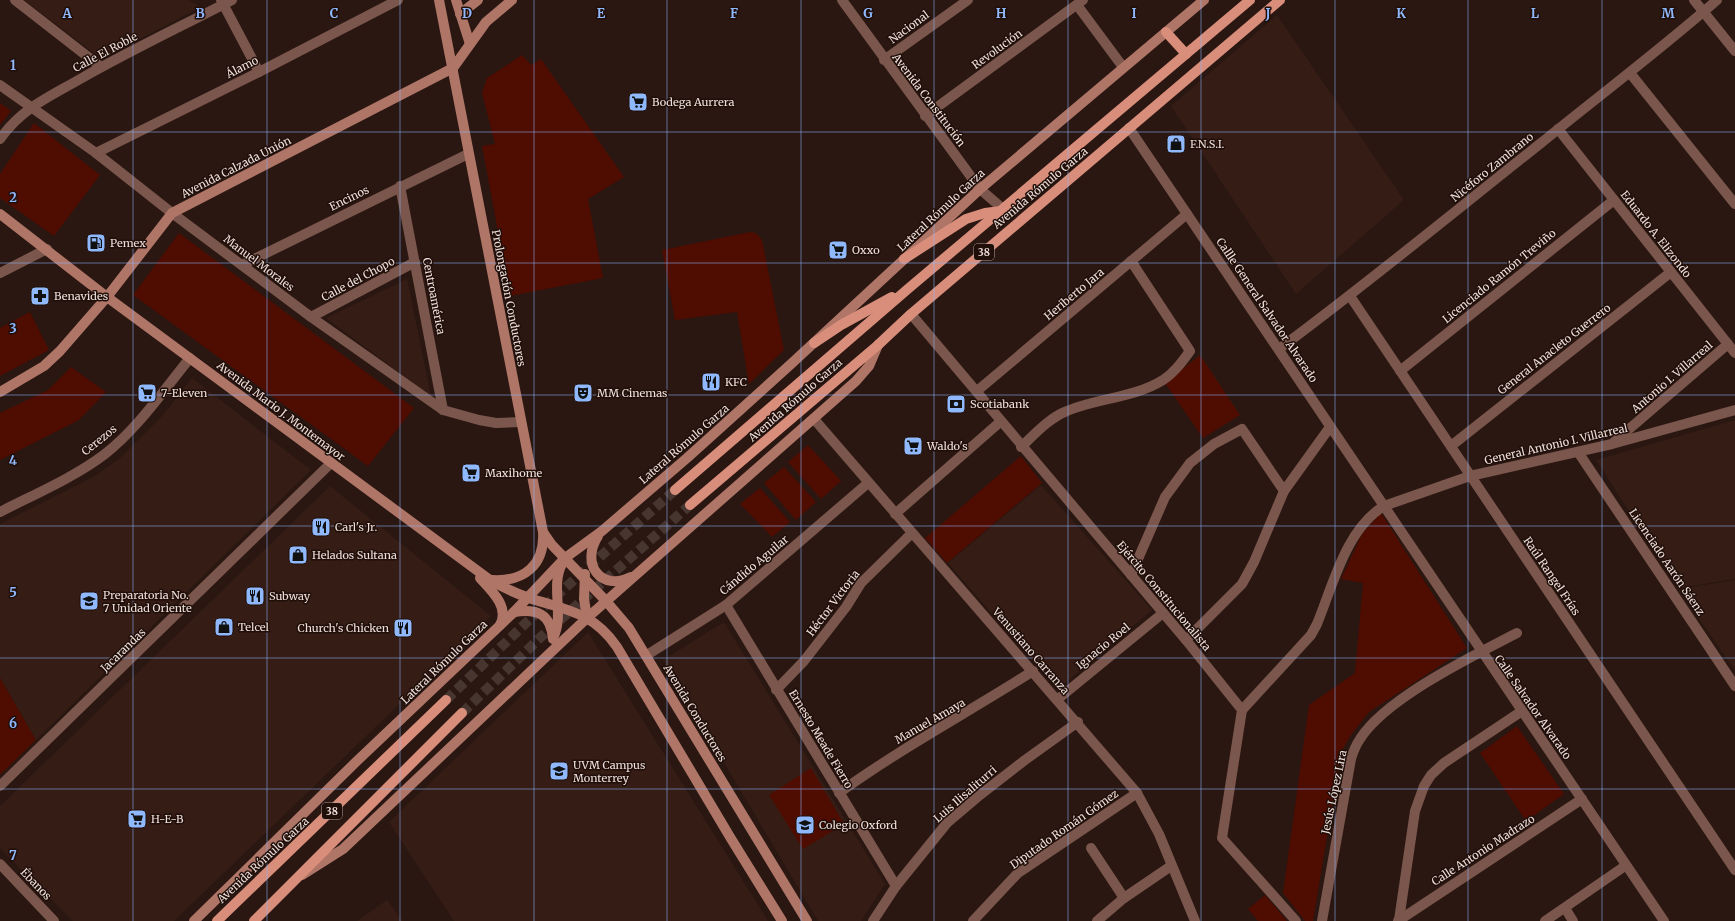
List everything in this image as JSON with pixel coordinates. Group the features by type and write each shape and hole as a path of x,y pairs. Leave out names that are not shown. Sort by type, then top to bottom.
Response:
{"main road":[{"path":"439,0 453,68"},
{"path":"456,0 470,44"},
{"path":"460,14 478,0"},
{"name":"Avenida Calzada Unión","path":"0,392 44,366 60,351 107,296 172,213 453,68 486,22 512,0"},
{"name":"Lateral Rómulo Garza","path":"194,921 514,612 565,558 589,547 602,531 687,458 980,189 1204,0"},
{"name":"Avenida Rómulo Garza","path":"675,490 909,288 1250,0"},
{"name":"Avenida Rómulo Garza","path":"690,505 878,345 911,314 1280,0"},
{"path":"1166,32 1186,54"},
{"name":"Prolongación Conductores","path":"453,68 468,154 543,532"},
{"path":"904,259 966,219 985,213 1002,210"},
{"name":"Avenida Mario J. Montemayor","path":"0,214 190,358 490,580 508,590 559,607"},
{"path":"814,343 841,325 909,288"},
{"path":"297,878 343,849 554,651 587,618 856,381 869,366 878,345"},
{"path":"490,580 513,579 531,568 541,554 543,532"},
{"name":"Avenida Conductores","path":"543,532 552,545 585,578 629,628 807,921"},
{"path":"552,545 572,548 589,547"},
{"path":"589,547 592,564 596,572 603,578 618,581 637,574"},
{"path":"587,618 584,599 589,547"},
{"path":"553,638 559,620 558,574 565,558"},
{"path":"468,564 499,601 504,613 503,620 500,625"},
{"path":"559,607 574,611 587,618 606,633 617,647 730,837 782,921"},
{"path":"514,612 527,610 542,615 549,622 553,638 554,651"},
{"name":"Avenida Rómulo Garza","path":"217,921 334,810 446,700"},
{"name":"38","path":"254,921 352,821 462,713"},
{"path":"208,921 229,908"}],"street":[{"path":"15,0 101,67"},
{"name":"Álamo","path":"96,153 398,0"},
{"name":"Avenida Constitución","path":"843,0 884,60 980,189 1002,210"},
{"name":"Nacional","path":"884,60 968,0"},
{"path":"1694,0 1735,51"},
{"name":"Nicéforo Zambrano","path":"1279,349 1350,296 1630,73 1717,0"},
{"path":"226,1 258,72"},
{"name":"Calle El Roble","path":"0,139 15,119 30,108 101,67 226,1"},
{"path":"1080,2 1123,67"},
{"name":"Revolución","path":"925,116 1080,2"},
{"path":"1630,73 1735,204"},
{"name":"Manuel Morales","path":"0,85 30,108 96,153 172,213 311,317 443,410 479,420 521,422"},
{"name":"Callle General Salvador Alvarado","path":"1129,128 1384,506"},
{"name":"Eduardo A. Elizondo","path":"1558,129 1735,353"},
{"name":"Encinos","path":"242,265 400,186 468,154"},
{"name":"Centroamérica","path":"400,186 416,262 443,410"},
{"name":"Licenciado Ramón Treviño","path":"1400,371 1614,200"},
{"name":"Heriberto Jara","path":"977,392 1187,214"},
{"path":"0,273 47,249"},
{"path":"1021,447 1047,423 1063,413 1129,394 1150,387 1164,380 1181,364 1190,352 1131,261"},
{"name":"Calle del Chopo","path":"311,317 416,262"},
{"name":"General Anacleto Guerrero","path":"1451,446 1671,272"},
{"name":"Raúl Rangel Frías","path":"1350,296 1735,870"},
{"name":"Ejército Constitucionalista","path":"911,314 1021,447 1163,612 1242,710"},
{"name":"Antonio I. Villarreal","path":"1612,444 1728,344"},
{"name":"Cerezos","path":"0,512 76,472 104,455 134,426 190,358"},
{"name":"General Antonio I. Villarreal","path":"1242,710 1311,635 1317,624 1346,550 1365,521 1373,513 1384,506 1470,476 1612,444 1735,410"},
{"name":"Venustiano Carranza","path":"814,419 895,514 1034,671 1137,793 1158,834 1195,921"},
{"path":"895,514 1000,422"},
{"path":"1186,640 1232,595 1247,576 1284,491 1330,427"},
{"path":"1131,575 1166,497 1190,463 1202,452 1226,436 1242,429 1284,491"},
{"name":"Licenciado Aarón Sáenz","path":"1578,452 1735,686"},
{"name":"Jacarandas","path":"0,786 331,463"},
{"name":"Cándido Aguilar","path":"646,655 726,605 868,483"},
{"name":"Calle Salvador Alvarado","path":"1384,506 1481,652 1582,799 1625,866 1664,921"},
{"name":"Héctor Victoria","path":"776,690 804,661 846,607 861,583 912,533"},
{"name":"Ernesto Meade Fierro","path":"726,605 776,690 896,886"},
{"name":"Ignacio Roel","path":"1058,699 1163,612"},
{"name":"Jesús López Lira","path":"1322,921 1351,759 1359,739 1378,718 1421,687 1517,633"},
{"name":"Manuel Amaya","path":"839,793 877,766 974,709 1034,671"},
{"path":"1242,710 1222,838 1296,921"},
{"path":"1398,920 1415,811 1424,786 1431,775 1444,763 1522,711"},
{"name":"Luis Ilisaliturri","path":"873,921 896,886 947,823 1008,773 1078,722"},
{"name":"Diputado Román Gómez","path":"973,921 990,901 1018,873 1137,793"},
{"name":"Calle Antonio Madrazo","path":"1398,920 1582,799"},
{"path":"1091,848 1124,898"},
{"name":"Ébanos","path":"0,864 54,921"},
{"path":"1097,921 1124,898 1171,866"},
{"path":"1545,921 1625,866"},
{"path":"1564,908 1573,921"}],"shaded area":[{"path":"24,0 188,0 201,7 102,59"},
{"path":"1277,15 1404,200 1296,294 1171,106"},
{"path":"522,55 531,65 541,59 624,177 588,199 603,278 510,296 482,146 495,144 482,93 487,78"},
{"path":"0,103 11,111 0,125"},
{"path":"34,123 100,175 54,236 0,198 0,174"},
{"path":"750,232 756,233 762,240 784,350 749,384 737,312 675,320 662,250"},
{"path":"179,233 414,408 368,466 133,295"},
{"path":"407,279 431,396 326,318"},
{"path":"30,312 49,350 0,376 0,328"},
{"path":"1200,355 1240,415 1203,438 1165,383"},
{"path":"71,367 106,392 79,420 0,460 0,413 48,390"},
{"name":"Preparatoria No. 7 Unidad Oriente","path":"192,378 311,470 36,740 0,678 0,524 95,476 120,458 163,415"},
{"path":"1735,420 1735,579 1679,588 1596,460"},
{"path":"808,445 841,481 821,499 788,462"},
{"path":"1021,456 1042,483 947,563 925,538"},
{"path":"784,467 816,502 796,520 764,483"},
{"path":"1041,485 1152,610 1058,689 948,563"},
{"path":"330,486 491,616 174,921 73,921 0,848 0,806"},
{"path":"760,488 790,522 772,537 740,504"},
{"path":"1381,513 1467,648 1369,712 1351,735 1341,752 1313,921 1305,921 1283,893 1309,705 1355,673 1363,583 1341,579 1362,534"},
{"path":"1735,580 1735,670 1678,589"},
{"name":"Colegio Oxford","path":"724,622 885,884 861,921 818,921 663,660"},
{"name":"UVM Campus Monterrey","path":"588,632 768,921 454,921 389,822"},
{"path":"0,678 36,740 0,775"},
{"path":"1517,726 1564,794 1526,821 1480,753"},
{"path":"811,768 844,824 803,849 769,795"},
{"path":"1265,895 1287,921 1258,921 1248,909"},
{"path":"387,900 403,921 357,921"}],"tunnel":[{"path":"446,700 528,621 675,490"},
{"path":"462,713 542,636 690,505"}],"place":[{"name":"Bodega Aurrera","path":"638,102"},
{"name":"F.N.S.I.","path":"1176,144"},
{"name":"Pemex","path":"96,243"},
{"name":"Oxxo","path":"838,250"},
{"name":"Benavides","path":"40,296"},
{"name":"KFC","path":"711,382"},
{"name":"7-Eleven","path":"147,393"},
{"name":"MM Cinemas","path":"583,393"},
{"name":"Scotiabank","path":"956,404"},
{"name":"Waldo's","path":"913,446"},
{"name":"Maxihome","path":"471,473"},
{"name":"Carl's Jr.","path":"321,527"},
{"name":"Helados Sultana","path":"298,555"},
{"name":"Subway","path":"255,596"},
{"name":"Preparatoria No. 7 Unidad Oriente","path":"89,601"},
{"name":"Telcel","path":"224,627"},
{"name":"Church's Chicken","path":"403,628"},
{"name":"UVM Campus Monterrey","path":"559,771"},
{"name":"H-E-B","path":"137,819"},
{"name":"Colegio Oxford","path":"805,825"}]}
